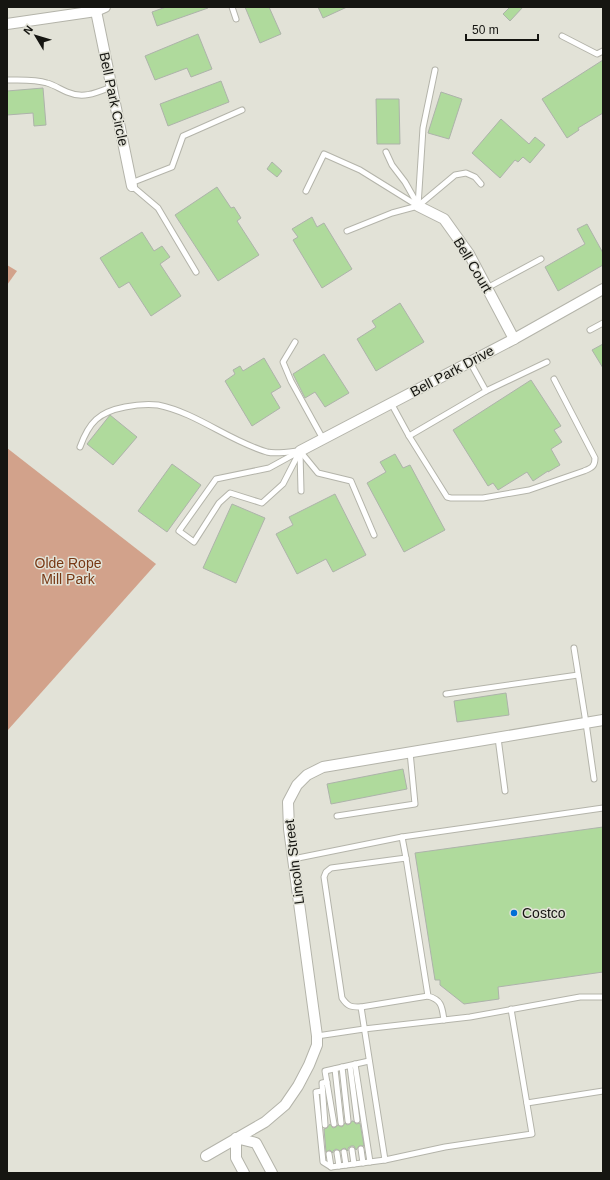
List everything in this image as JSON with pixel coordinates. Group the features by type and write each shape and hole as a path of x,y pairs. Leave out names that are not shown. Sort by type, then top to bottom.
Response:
{"street":[{"path":"7,24 96,11 105,7"},
{"name":"Bell Park Circle","path":"96,11 131,184"},
{"name":"Bell Court","path":"418,206 444,220 469,254 514,339"},
{"name":"Bell Park Drive","path":"300,451 514,339 603,289"},
{"name":"Lincoln Street","path":"206,1156 265,1122 285,1105 298,1086 317,1045 289,829 288,802 296,785 307,775 323,767 603,720"},
{"path":"244,1173 236,1158 236,1138 256,1143 272,1173"}],"lane":[{"path":"232,7 236,19"},
{"path":"562,36 597,54 603,51"},
{"path":"418,206 423,128 435,70"},
{"path":"7,80 39,81 49,83 68,93 80,96 95,94 111,87"},
{"path":"196,272 158,208 131,184 172,167 183,136 242,110"},
{"path":"386,152 392,165 405,182 418,206"},
{"path":"306,191 324,154 360,170 418,206"},
{"path":"347,231 418,206 455,175 466,174 475,178 481,184"},
{"path":"488,288 541,259"},
{"path":"590,330 603,323"},
{"path":"295,342 283,362 291,381 323,439"},
{"path":"470,362 486,391"},
{"path":"409,436 486,391 547,362"},
{"path":"391,403 409,436 447,497 483,498 529,490 592,468 595,464 595,458 554,379"},
{"path":"80,447 92,422 103,413 117,408 157,405 180,411 268,453 300,451"},
{"path":"300,451 283,484 262,503 230,493 218,503 194,542 179,531 216,479 269,468 300,451"},
{"path":"300,451 301,491"},
{"path":"300,451 318,473 351,481 374,536"},
{"path":"574,648 594,779"},
{"path":"446,694 578,675"},
{"path":"498,738 505,791"},
{"path":"337,816 415,804 410,752"},
{"path":"293,859 402,837 603,808"},
{"path":"402,837 428,996"},
{"path":"406,858 331,868 326,872 324,877 342,998 351,1007 361,1007 428,996 435,998 441,1004 444,1020"},
{"path":"317,1036 470,1017 580,997 603,997"},
{"path":"361,1007 385,1160"},
{"path":"322,1091 316,1092 323,1162 331,1167 385,1160 445,1147 532,1134 511,1010"},
{"path":"334,1124 326,1071 369,1061"},
{"path":"353,1065 357,1120"},
{"path":"353,1065 370,1162"},
{"path":"342,1068 348,1121"},
{"path":"335,1069 341,1123"},
{"path":"325,1125 322,1083 327,1082"},
{"path":"527,1103 603,1091"},
{"path":"361,1149 363,1163"},
{"path":"352,1150 354,1164"},
{"path":"344,1152 346,1165"},
{"path":"337,1153 339,1166"},
{"path":"329,1154 331,1167"}],"green space":[{"path":"7,265 17,271 7,285"},
{"name":"Olde Rope Mill Park","path":"7,448 156,564 7,731"}],"building":[{"path":"166,7 208,8 157,26 152,12"},
{"path":"245,7 269,7 281,34 260,43"},
{"path":"318,7 347,7 323,18"},
{"path":"510,7 523,7 510,21 503,14"},
{"path":"198,34 212,69 191,77 187,68 155,80 145,56"},
{"path":"603,60 603,113 578,128 579,130 567,138 542,99"},
{"path":"221,81 229,102 168,126 160,104"},
{"path":"43,88 46,125 34,126 33,113 7,115 7,91"},
{"path":"441,92 462,99 449,139 428,133"},
{"path":"376,99 399,99 400,144 377,144"},
{"path":"501,119 529,144 535,137 545,145 530,163 523,157 518,162 515,160 500,178 472,153"},
{"path":"272,162 282,171 277,177 267,169"},
{"path":"217,187 231,208 234,207 241,218 237,221 259,255 218,281 175,215"},
{"path":"312,217 317,227 324,223 352,269 322,288 293,240 298,237 292,229"},
{"path":"587,224 603,253 603,265 558,291 545,267 585,244 577,229"},
{"path":"142,232 154,251 162,246 170,257 160,264 181,296 151,316 129,282 119,288 100,258"},
{"path":"400,303 424,342 376,371 357,339 376,327 372,321"},
{"path":"603,344 603,368 592,350"},
{"path":"324,354 349,393 325,407 315,392 305,398 293,374"},
{"path":"264,358 281,387 271,393 280,408 252,426 225,381 235,374 233,370 240,366 243,371"},
{"path":"531,380 561,426 554,430 562,442 551,449 560,465 533,481 527,472 498,490 493,483 488,486 453,430"},
{"path":"110,415 137,437 113,465 87,444"},
{"path":"395,454 403,468 410,465 445,530 404,552 367,483 386,472 380,462"},
{"path":"172,464 201,485 167,532 138,511"},
{"path":"335,494 366,555 333,572 326,559 297,574 276,534 293,525 289,517"},
{"path":"232,504 265,518 236,583 203,568"},
{"path":"506,693 509,715 457,722 454,701"},
{"path":"403,769 407,789 331,804 327,784"},
{"name":"Costco","path":"603,827 603,972 498,987 499,999 464,1004 440,985 440,980 435,980 415,853"},
{"path":"352,1121 356,1124 360,1123 364,1146 359,1146 356,1150 354,1146 351,1146 348,1148 348,1151 345,1148 340,1151 336,1149 333,1153 330,1150 326,1152 324,1129 330,1124 333,1128 338,1125 342,1127 345,1123 347,1125"}],"place":[{"name":"Costco","path":"514,913"}]}
